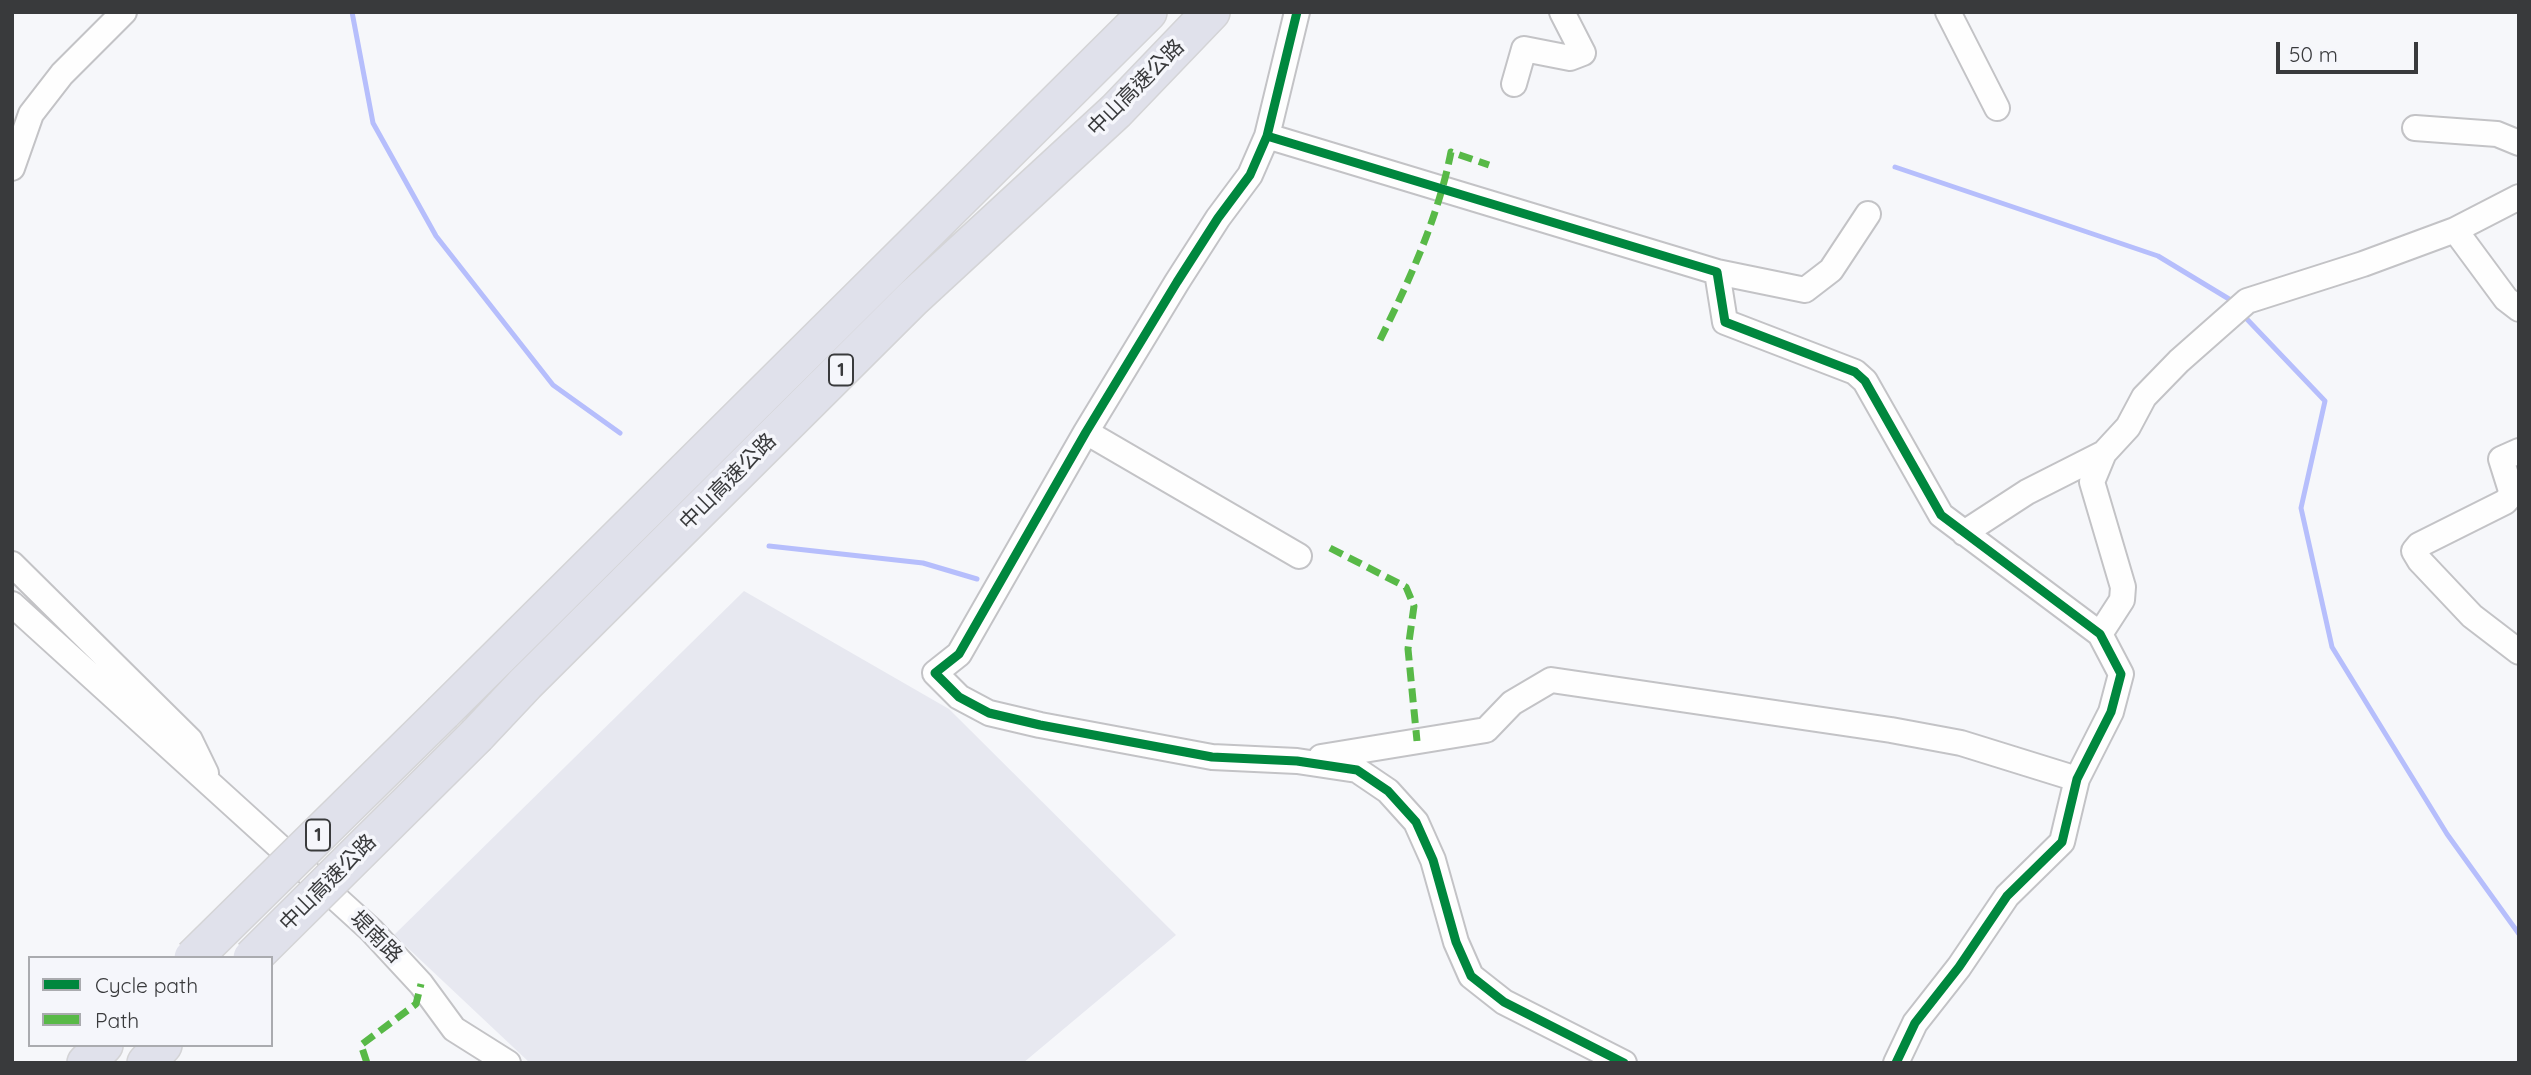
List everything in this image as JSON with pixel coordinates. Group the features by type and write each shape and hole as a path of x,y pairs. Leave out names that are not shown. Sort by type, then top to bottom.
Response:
{"highway":[{"name":"中山高速公路","path":"195,956 1148,12"},
{"name":"中山高速公路","path":"254,956 912,299 1116,111 1211,12"},
{"path":"1116,111 1226,12"},
{"path":"86,1063 102,1047"},
{"path":"146,1063 161,1047"}],"street":[{"path":"12,168 31,114 62,74 124,12"},
{"path":"1514,83 1524,49 1570,58 1583,53 1562,12"},
{"path":"1948,12 1997,108"},
{"path":"1295,13 1267,136 1250,174 1177,282 1086,432 959,654 935,673 959,697 989,713 1002,716 1212,757 1297,761 1357,770 1388,791 1416,822 1433,860 1456,942 1471,976 1504,1002 1624,1063"},
{"path":"2415,128 2497,134 2519,143"},
{"path":"1267,136 1717,272 1805,289 1831,270 1868,214"},
{"path":"2100,634 2122,600 2123,587 2092,482 2104,453 2128,427 2144,397 2196,345 2247,301 2363,264 2455,230 2519,197"},
{"path":"2455,230 2506,299 2519,309"},
{"path":"1717,272 1725,321 1855,372 1865,381 1941,515 2100,634 2121,674 2111,712 2077,779 2062,842 2007,896 1959,967 1914,1023 1896,1063"},
{"path":"1086,432 1299,556"},
{"path":"2519,451 2501,459 2512,494 2505,502 2419,545 2414,551 2420,561 2472,616 2519,652"},
{"path":"1964,533 2027,492 2104,453"},
{"name":"堤南路","path":"12,564 190,740 211,783"},
{"name":"堤南路","path":"12,604 371,930 421,984 454,1029 508,1063"},
{"path":"1297,761 1486,730 1512,703 1552,680 1903,732 1961,743 2077,779"}],"shaded area":[{"path":"744,591 949,709 1176,935 1023,1063 530,1063 394,935"}],"waterway":[{"path":"352,12 373,123 436,236 553,385 620,433"},
{"path":"1895,167 2158,256 2229,299 2234,305"},
{"path":"2243,315 2325,401 2301,508 2332,647 2447,834 2519,934"},
{"path":"769,546 923,563 977,579"}],"marked path":[{"path":"1380,340 1422,248 1439,201 1451,152 1489,165"},
{"path":"1330,548 1406,587 1414,606 1408,649 1417,741"},
{"path":"367,1063 361,1045 416,1004 421,984"}],"cycle path":[{"path":"1297,12 1267,136 1250,175 1218,218 1177,282 1086,432 959,654 935,673 959,697 989,713 1040,725 1212,757 1297,761 1357,770 1388,791 1416,822 1433,860 1456,942 1471,976 1504,1002 1624,1063"},
{"path":"1267,136 1717,272 1725,322 1855,372 1865,381 1941,515 2100,634 2121,674 2111,712 2077,779 2062,842 2007,896 1959,967 1915,1023 1896,1063"}]}
